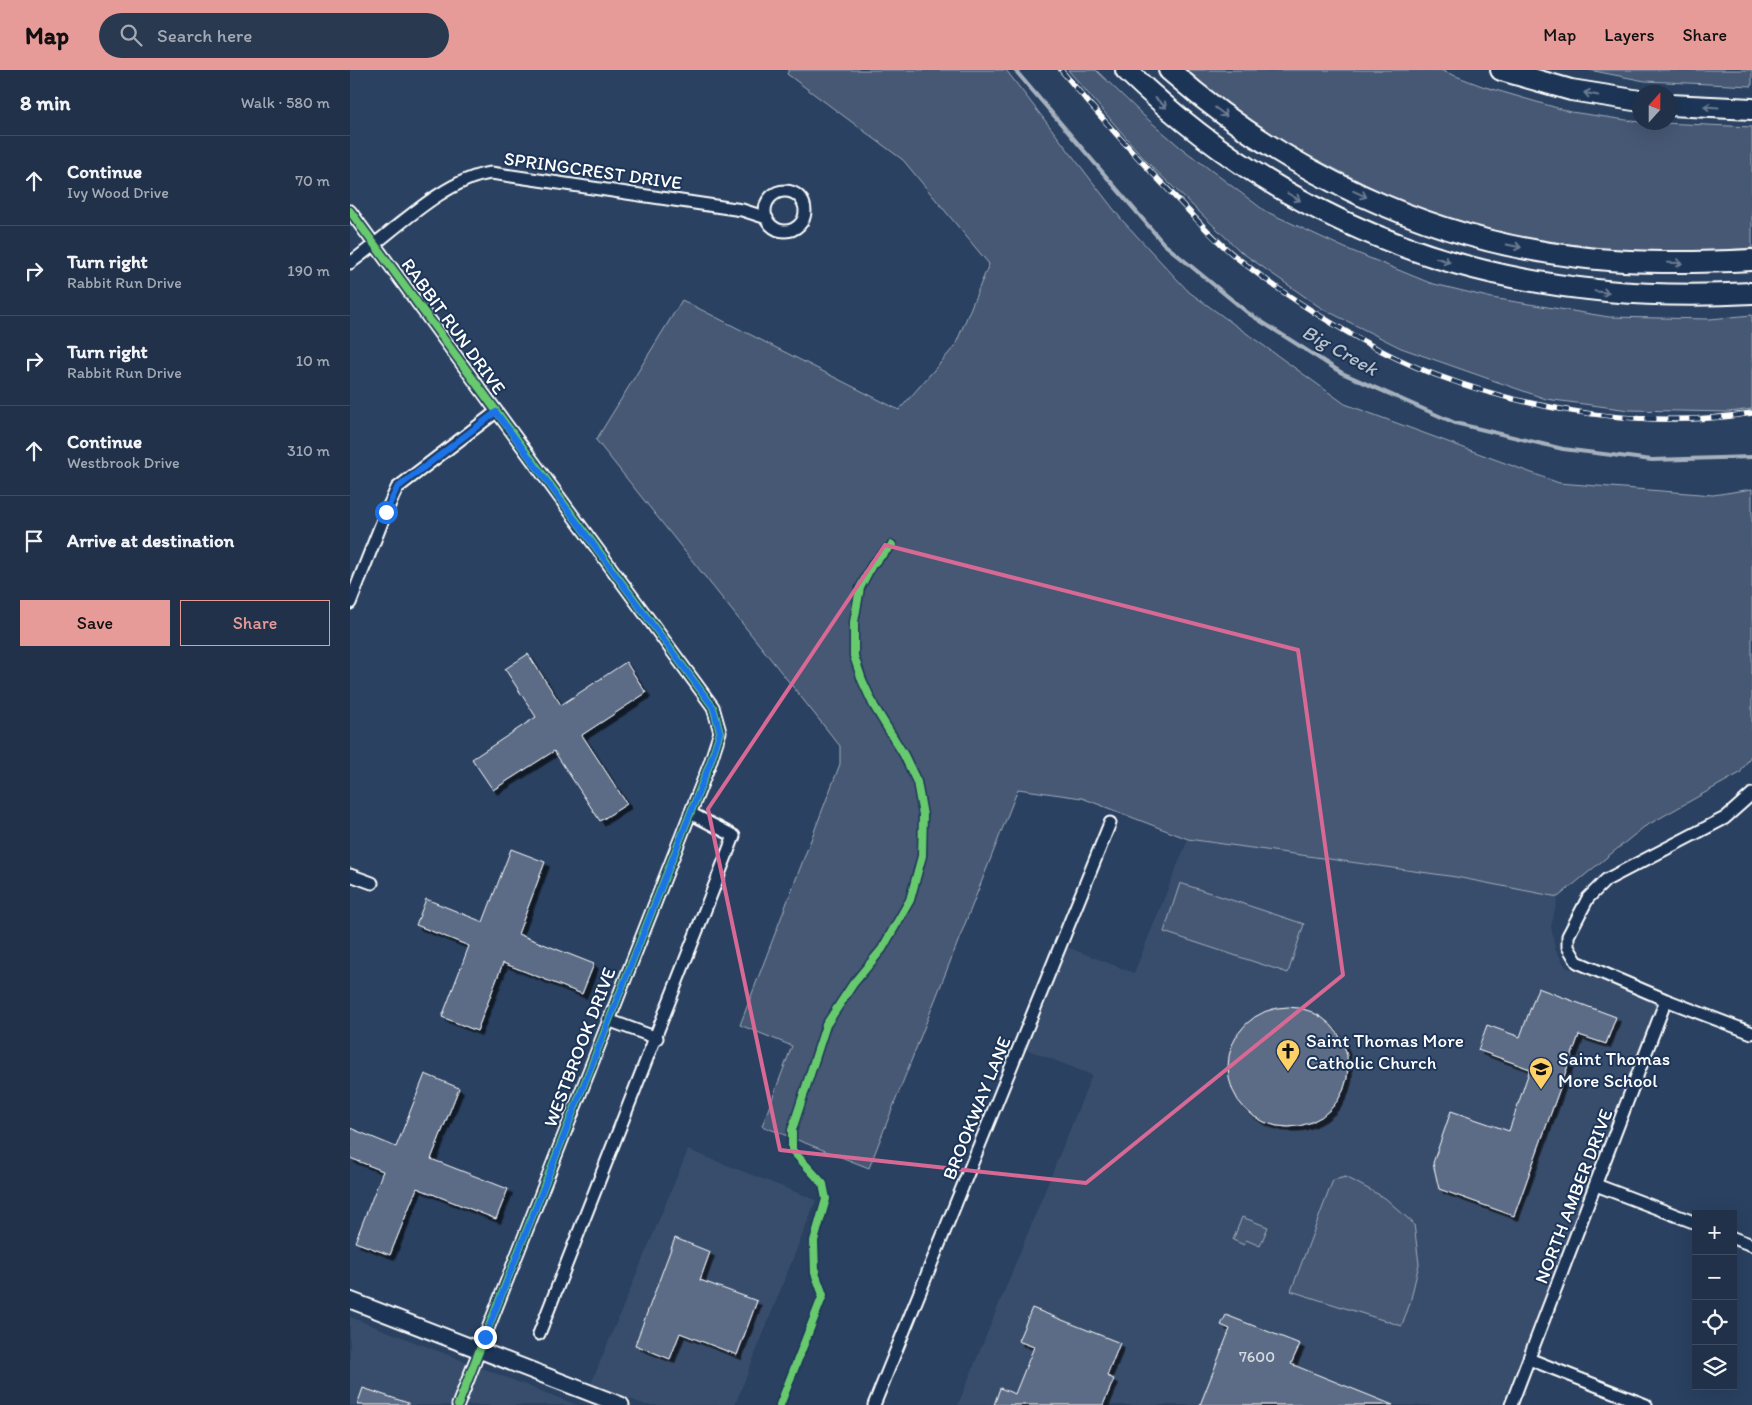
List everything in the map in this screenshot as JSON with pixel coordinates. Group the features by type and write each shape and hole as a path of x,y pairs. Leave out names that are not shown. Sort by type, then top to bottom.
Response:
{"highway":[{"path":"1126,70 1175,116 1245,167 1321,211 1396,245 1499,276 1572,289 1664,295 1752,293"},
{"path":"1169,70 1229,118 1300,163 1374,201 1450,230 1525,248 1602,260 1682,263 1752,260"},
{"path":"1500,70 1571,90 1632,100"},
{"path":"1677,105 1752,109"}],"main road":[{"path":"350,1300 621,1405"}],"street":[{"name":"SPRINGCREST DRIVE","path":"350,263 450,187 476,175 491,173 742,210 767,218"},
{"name":"RABBIT RUN DRIVE","path":"350,211 713,707 720,732 712,757"},
{"path":"350,603 397,488 496,412"},
{"name":"WESTBROOK DRIVE","path":"458,1405 712,757"},
{"path":"1752,794 1724,818 1606,880 1588,898 1568,936 1568,947 1577,962 1666,1000 1752,1033"},
{"path":"539,1334 657,1038 734,836 690,814"},
{"name":"BROOKWAY LANE","path":"874,1405 1110,823"},
{"path":"350,875 372,883"},
{"name":"NORTH AMBER DRIVE","path":"1511,1405 1666,1000"},
{"path":"608,1020 657,1038"},
{"path":"1596,1185 1692,1221"},
{"path":"1737,1239 1752,1245"},
{"path":"1529,1359 1646,1405"}],"highlighted area":[{"path":"885,545 1298,650 1343,975 1086,1183 780,1150 708,809"}],"shaded area":[{"path":"789,70 1006,70 1122,220 1189,292 1345,404 1559,483 1713,495 1752,489 1752,754 1740,773 1644,827 1558,897 1456,877 1188,839 1082,798 1018,789 869,1168 762,1126 792,1046 740,1025 840,764 840,746 596,440 682,300 899,410 955,346 989,264 903,160 787,74"},
{"path":"1068,70 1096,70 1180,147 1265,211 1345,248 1430,283 1492,298 1609,317 1710,319 1752,315 1752,409 1729,412 1629,410 1546,399 1401,348 1321,308 1241,252 1147,162"},
{"path":"1187,70 1440,70 1482,86 1571,112 1632,121 1632,130 1677,130 1677,124 1752,127 1752,248 1705,251 1618,251 1515,236 1462,224 1412,208 1288,145 1217,97"},
{"path":"1589,70 1752,70 1752,86 1645,81"},
{"path":"1188,839 1456,877 1558,897 1551,926 1555,949 1566,967 1659,1004 1502,1405 958,1405 1092,1075 1026,1049 1067,947 1134,973"},
{"path":"1180,883 1304,924 1288,973 1164,932"},
{"path":"688,1150 816,1200 735,1405 646,1405 591,1384"},
{"path":"1346,1177 1385,1198 1414,1224 1419,1264 1410,1303 1402,1326 1291,1291 1333,1180"},
{"path":"1242,1217 1268,1227 1260,1246 1246,1240 1244,1245 1233,1240"},
{"path":"350,1317 577,1405 350,1405"}],"building":[{"path":"528,654 561,705 626,662 646,693 582,735 627,804 600,821 554,751 493,790 472,759 536,717 505,669"},
{"path":"511,849 545,862 518,934 594,964 582,994 503,963 477,1031 442,1017 469,946 416,925 426,899 483,922"},
{"name":"Saint Thomas More School","path":"1538,988 1616,1017 1606,1044 1579,1035 1514,1216 1439,1189 1433,1163 1451,1111 1509,1131 1530,1069 1478,1050 1487,1025 1520,1037"},
{"name":"Saint Thomas More Catholic Church","path":"1288,1007 1311,1011 1331,1024 1344,1044 1348,1067 1344,1090 1331,1110 1311,1123 1288,1127 1265,1123 1245,1110 1232,1090 1228,1067 1232,1044 1245,1024 1265,1011"},
{"path":"425,1074 459,1088 431,1159 508,1189 496,1219 417,1188 390,1255 355,1242 383,1171 350,1158 350,1128 396,1147"},
{"path":"675,1238 710,1252 700,1280 757,1301 737,1355 680,1333 670,1359 635,1345"},
{"path":"1032,1308 1120,1343 1107,1376 1114,1379 1103,1405 994,1405 1000,1388 1015,1394 1034,1347 1018,1341"},
{"path":"1226,1315 1300,1344 1291,1364 1393,1405 1200,1405 1230,1329 1221,1325"},
{"path":"363,1388 408,1403 408,1405 357,1405"}],"waterway":[{"name":"Big Creek","path":"1015,70 1164,244 1248,313 1342,373 1455,423 1563,449 1652,460 1752,457"}],"railway":[{"path":"1061,70 1135,154 1207,231 1229,251 1306,307 1358,338 1411,365 1473,388 1512,399 1592,414 1632,418 1673,419 1713,418 1752,413"}],"cycle path":[{"path":"350,211 713,707 720,732 710,763 458,1405"},
{"path":"780,1405 823,1295 815,1273 814,1241 826,1199 823,1184 792,1150 792,1130 826,1025 853,984 882,949 910,900 922,856 923,815 917,782 904,755 874,706 854,656 854,622 860,588 872,565 892,545"}],"place":[{"name":"Saint Thomas More Catholic Church","path":"1288,1072"},
{"name":"Saint Thomas More School","path":"1541,1090"}],"route":[{"path":"386,512 397,488 496,412 713,707 720,732 710,763 485,1337"}]}
